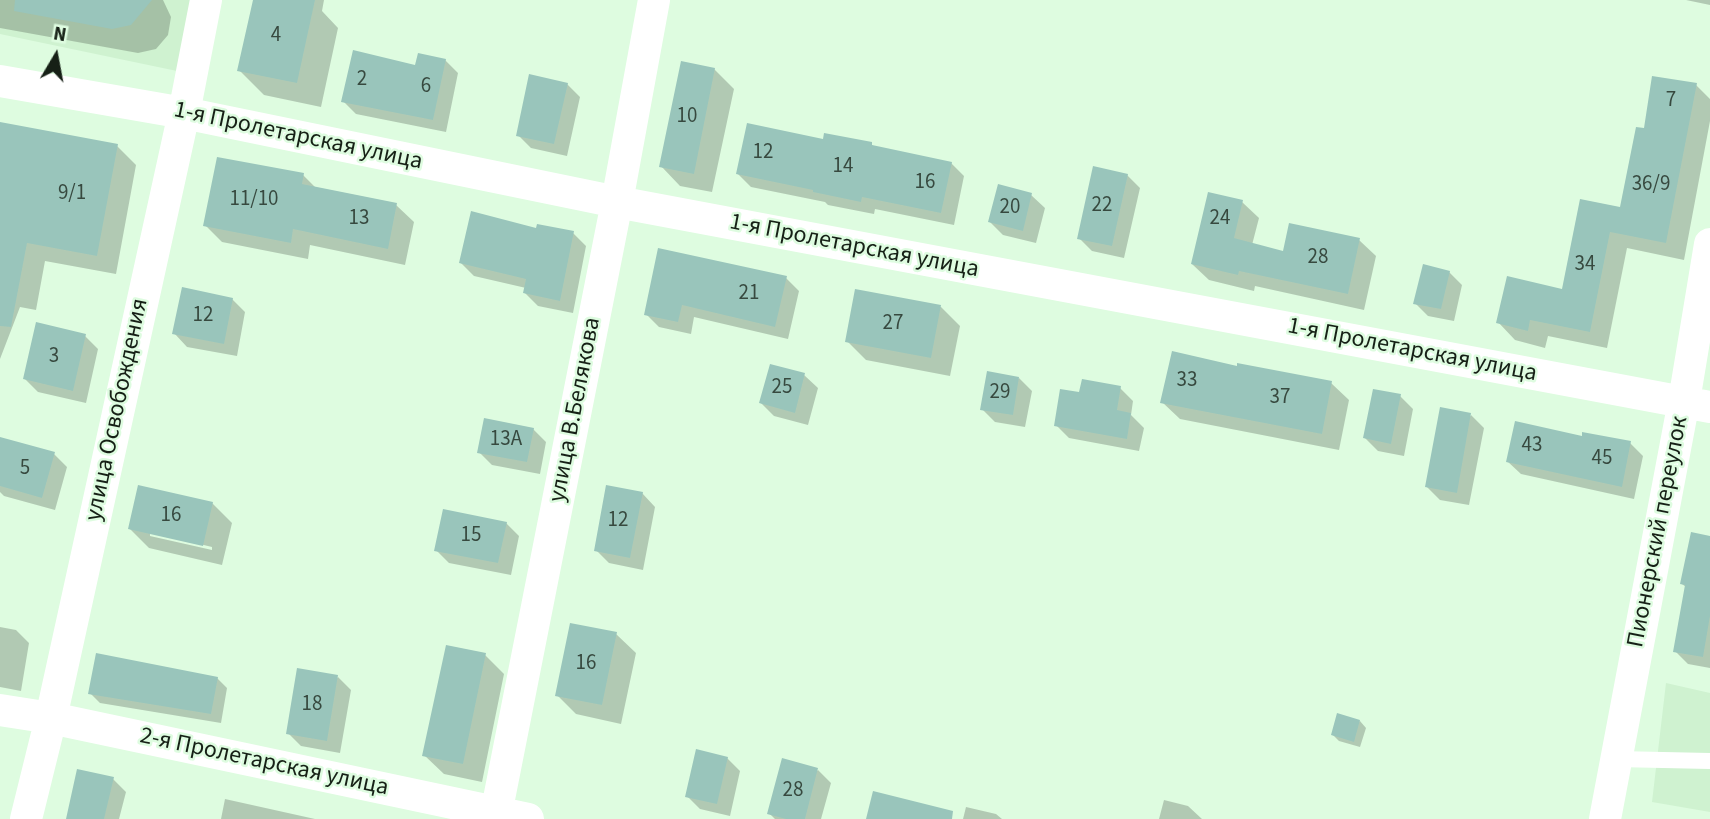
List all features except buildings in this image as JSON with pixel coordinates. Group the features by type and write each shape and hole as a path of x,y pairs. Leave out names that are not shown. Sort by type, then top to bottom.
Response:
{"street":[{"name":"улица Освобождения","path":"26,819 51,718 184,113 206,0"},
{"name":"улица В.Белякова","path":"496,816 654,0"},
{"name":"1-я Пролетарская улица","path":"0,81 184,113 617,202 1697,404"},
{"name":"Пионерский переулок","path":"1605,819 1616,759 1697,404 1710,244"},
{"name":"2-я Пролетарская улица","path":"0,710 51,718 496,816 528,819"}],"lane":[{"path":"1616,759 1710,761"}],"shaded area":[{"path":"0,0 193,0 177,71 0,34"},
{"path":"1666,683 1710,693 1710,812 1652,802"}]}
